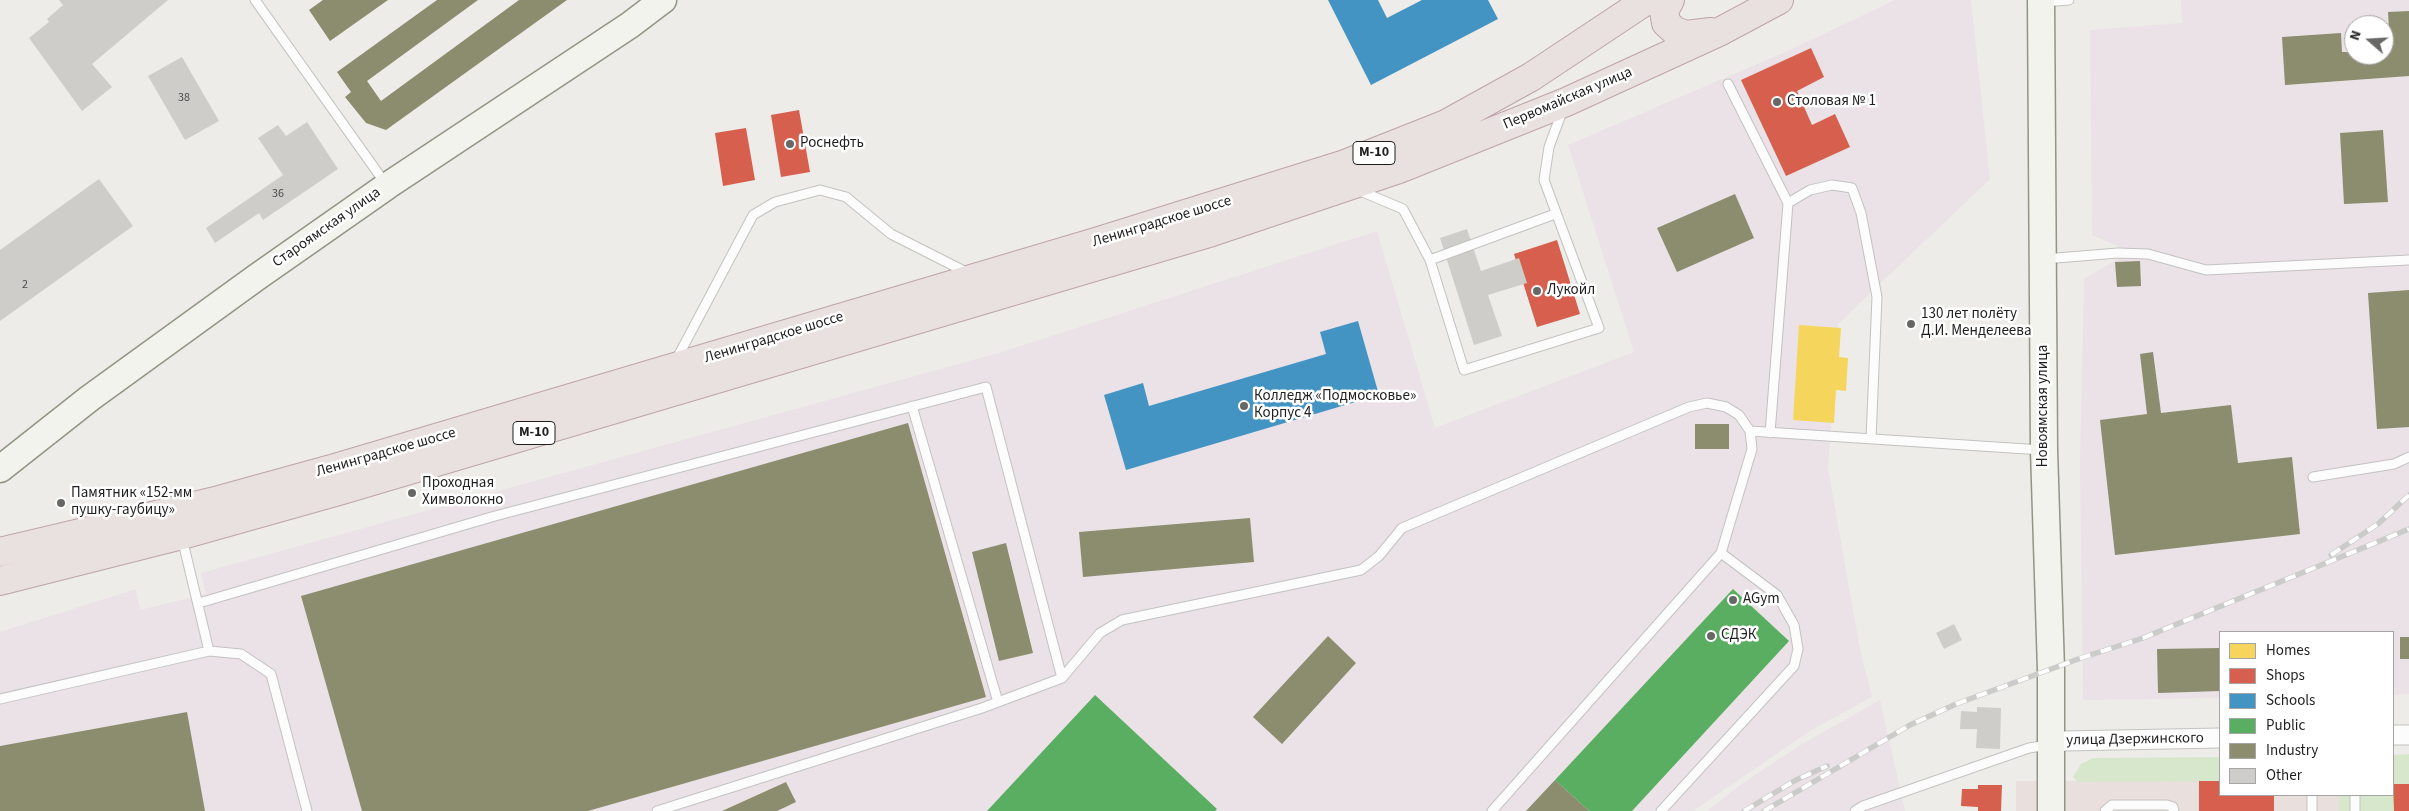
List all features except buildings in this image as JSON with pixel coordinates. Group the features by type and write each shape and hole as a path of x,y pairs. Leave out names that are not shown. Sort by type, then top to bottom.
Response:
{"highway":[{"name":"Ленинградское шоссе","path":"0,552 219,500 670,370 1208,208 1346,164 1446,124 1531,77 1647,0"},
{"path":"1670,0 1664,11 1666,23 1674,31 1686,35 1721,31"},
{"name":"Первомайская улица","path":"1351,187 1566,102 1721,31 1779,0"},
{"name":"Ленинградское шоссе","path":"0,581 182,535 409,471 1203,235 1351,187"}],"street":[{"name":"Староямская улица","path":"0,469 90,398 387,186 630,25 662,0"},
{"name":"Новоямская улица","path":"2041,1 2044,450 2051,670 2051,811"},
{"path":"2394,735 2409,735"},
{"name":"улица Дзержинского","path":"2050,745 2076,740 2219,738"}],"lane":[{"path":"255,0 387,186"},
{"path":"2041,1 2069,0"},
{"path":"1728,84 1788,203 1770,433"},
{"path":"1351,187 1403,209 1430,260 1464,370 1599,328 1555,214 1544,180 1548,147 1566,102"},
{"path":"1788,203 1810,190 1832,184 1852,188 1858,204 1877,297 1872,439"},
{"path":"670,370 753,215 775,202 820,190 846,197 892,234 976,277"},
{"path":"1430,260 1555,214"},
{"path":"2043,259 2118,253 2148,254 2206,270 2409,260"},
{"path":"199,603 495,516 986,387 1062,678"},
{"path":"657,811 998,702 1062,678 1100,633 1122,620 1361,570 1379,556 1402,528 1689,408 1708,403 1726,407 1739,415 1750,431 1752,449 1722,553 1492,811"},
{"path":"912,406 998,702"},
{"path":"1750,431 2044,450"},
{"path":"2313,477 2394,464 2409,457"},
{"path":"182,535 209,651"},
{"path":"1661,811 1794,666 1798,649 1794,625 1777,595 1722,553"},
{"path":"0,700 209,651 241,654 271,674 307,811"},
{"path":"1855,811 1863,806 2020,752 2050,745"},
{"path":"2312,796 2312,811"},
{"path":"2355,796 2355,811"},
{"path":"2105,811 2112,805 2166,805 2172,807 2174,811"}],"shaded area":[{"path":"1895,0 1971,0 1990,179 1838,324 1828,468 1860,650 1872,697 1813,729 1693,811 0,811 0,632 136,589 140,610 206,594 201,573 1002,352 1377,231 1435,428 1634,352 1568,145 1790,50"},
{"path":"2181,0 2409,0 2409,694 2394,695 2394,631 2219,631 2219,698 2083,700 2080,464 2084,279 2119,258 2118,246 2092,235 2090,30 2182,23"},
{"path":"1880,700 1905,811 1707,811 1740,785 1802,744"},
{"path":"2016,781 2219,781 2219,796 2339,796 2339,811 2016,811"}],"green space":[{"path":"2409,754 2409,811 2339,811 2339,796 2394,796 2394,755"},
{"path":"2219,757 2219,781 2079,782 2073,777 2081,764 2093,758"}],"railway":[{"path":"2331,555 2378,524 2409,495"},
{"path":"1764,811 1910,725 1956,704 2081,658 2143,638 2409,529"},
{"path":"1744,811 1796,780 1827,766"}],"place":[{"name":"Столовая № 1","path":"1777,102"},
{"name":"Роснефть","path":"790,144"},
{"name":"Лукойл","path":"1537,291"},
{"name":"130 лет полёту Д.И. Менделеева","path":"1911,324"},
{"name":"Колледж «Подмосковье» Корпус 4","path":"1244,406"},
{"name":"Проходная Химволокно","path":"412,493"},
{"name":"Памятник «152-мм пушку-гаубицу»","path":"61,503"},
{"name":"AGym","path":"1733,600"},
{"name":"СДЭК","path":"1711,636"}]}
